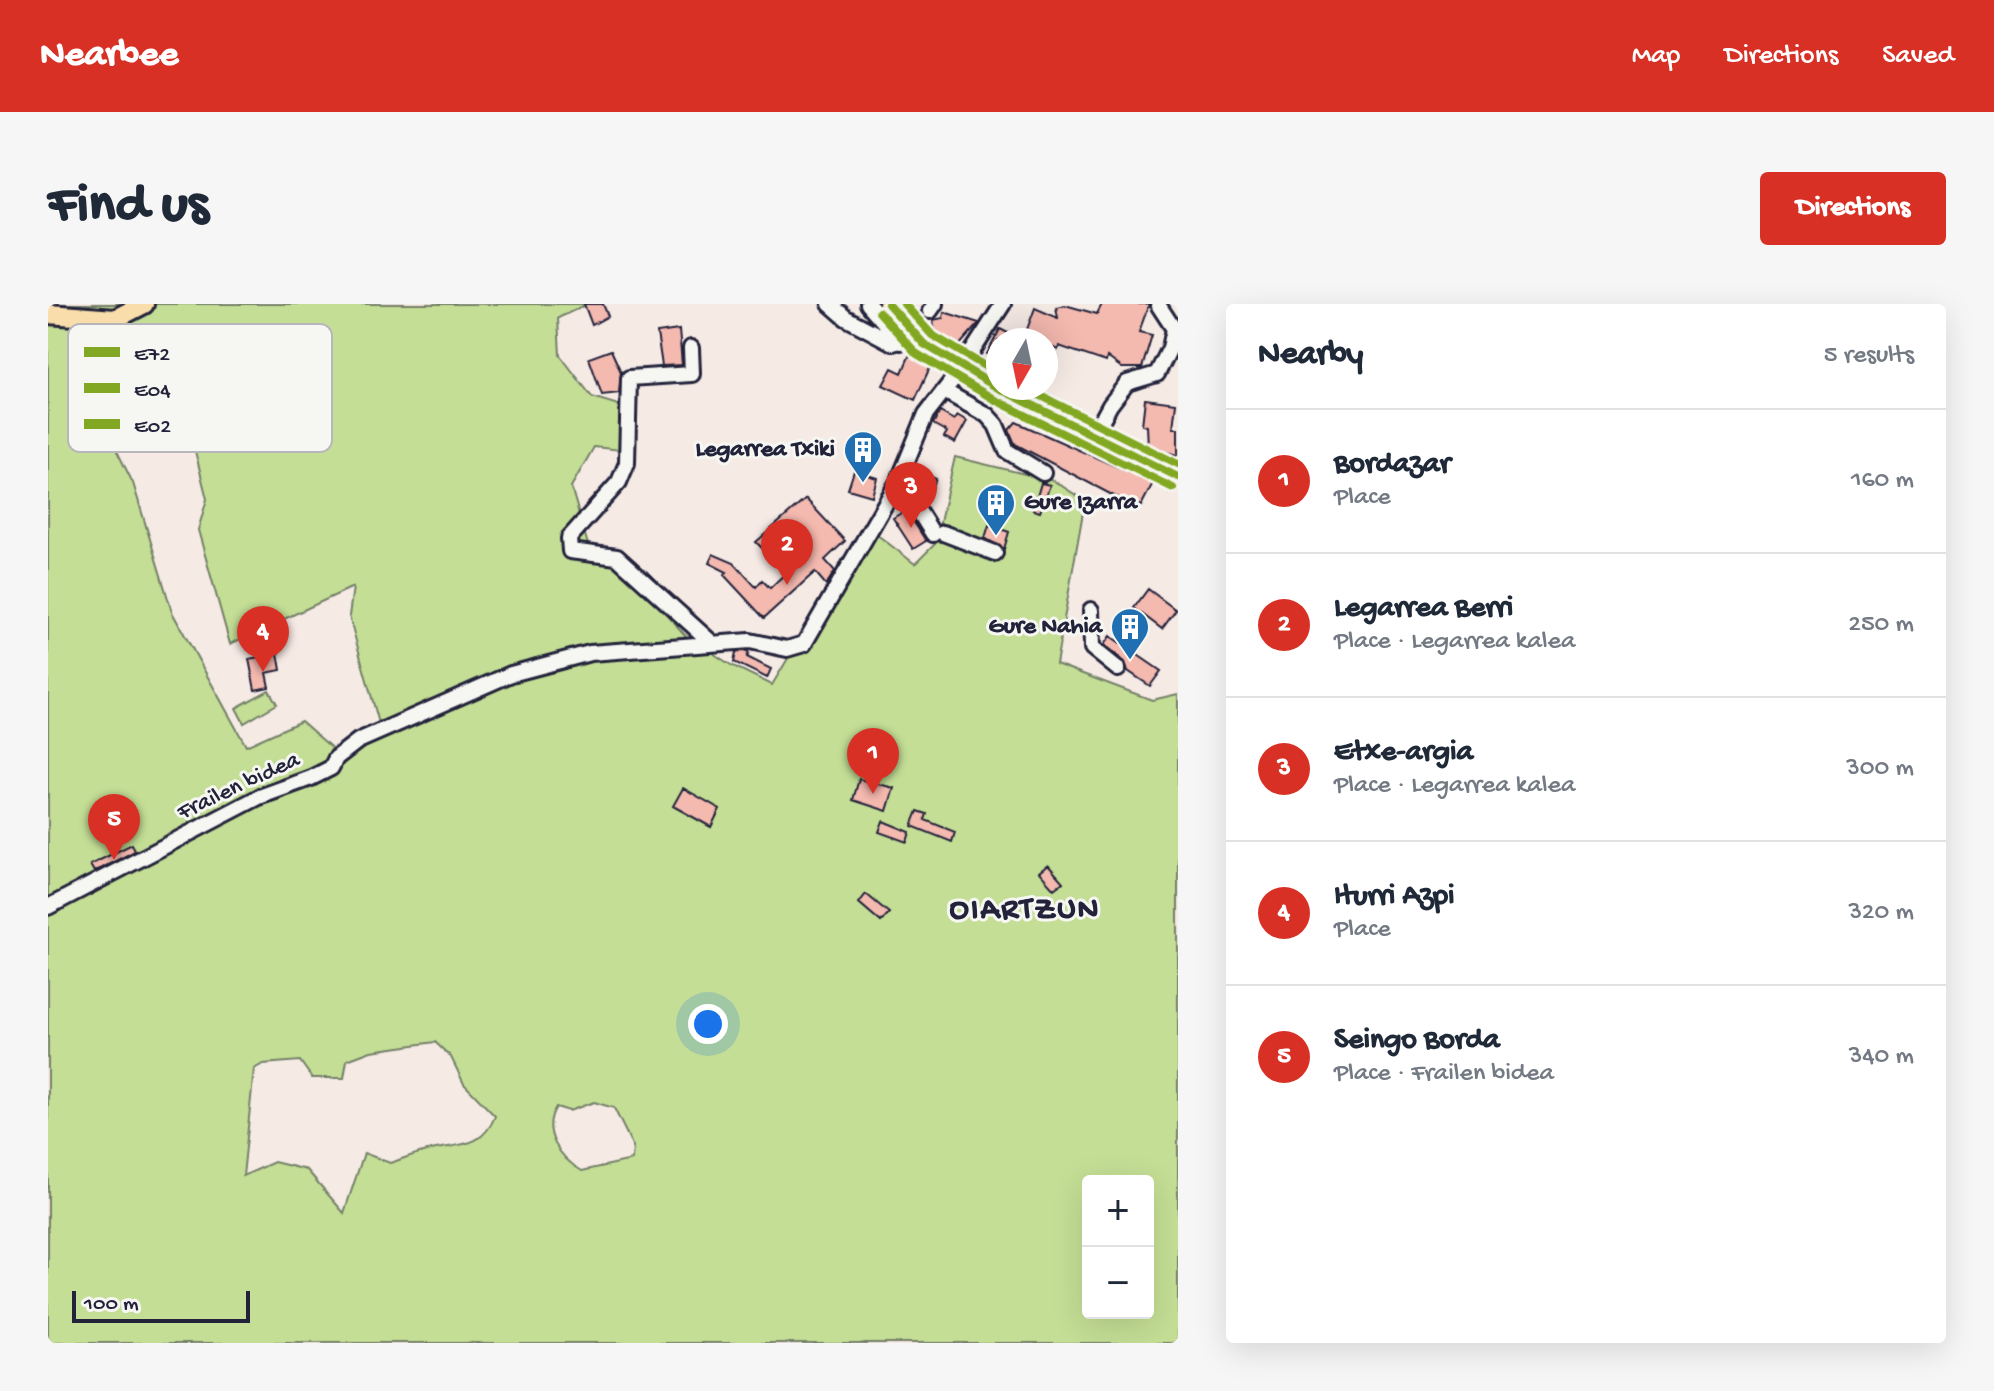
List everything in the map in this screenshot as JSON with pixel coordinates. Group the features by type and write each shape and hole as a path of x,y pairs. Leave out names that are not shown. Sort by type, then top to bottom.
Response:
{"main road":[{"path":"48,314 115,319 144,304"},
{"path":"888,304 908,339 964,364 986,380"},
{"path":"1022,400 1178,477"}],"street":[{"path":"830,304 893,343 908,339"},
{"path":"868,304 908,339"},
{"path":"995,553 938,534 899,480 926,414 964,364 1003,304"},
{"path":"1157,305 1178,307"},
{"path":"1093,436 1110,405 1127,383 1157,374 1164,361 1174,329 1157,305"},
{"path":"691,348 692,374 629,378 631,428 627,463 619,482 569,538 570,551 577,554 607,553 630,566 661,600 712,643"},
{"path":"944,391 987,415 996,425 1007,451 1043,473"},
{"name":"Frailen bidea","path":"48,907 259,797 331,768 336,758 358,741 511,674 590,653 750,641 787,649 804,644 899,480"},
{"path":"1091,610 1092,648 1118,669"}],"green space":[{"path":"48,304 587,304 558,318 560,355 592,397 628,408 630,451 594,447 571,487 591,555 617,559 685,635 731,665 772,685 867,527 915,564 935,544 955,457 1054,481 1085,501 1056,664 1152,700 1178,694 1178,1343 48,1343","holes":["68,324 332,324 332,452 195,452 207,499 198,530 230,644 353,587 349,616 382,734 342,757 301,721 246,746 172,612 133,483 118,452 68,452","435,1042 451,1057 464,1084 495,1116 490,1127 476,1140 390,1163 364,1153 344,1213 307,1170 274,1162 243,1176 254,1069 263,1064 300,1061 312,1078 344,1078 347,1060 371,1051","594,1102 614,1108 633,1147 632,1160 582,1171 555,1144 550,1126 556,1107 569,1111"]},
{"path":"269,690 277,704 244,723 236,708"}],"building":[{"path":"584,304 603,304 608,316 592,325"},
{"path":"1102,304 1149,304 1139,332 1152,335 1142,368 1122,368 1107,357 1106,362 1059,346 1058,350 1058,328 1028,328 1035,308 1058,318 1056,307 1065,305 1097,314"},
{"path":"944,312 979,323 958,347 934,336 933,320 943,318"},
{"path":"679,330 682,365 662,366 657,333"},
{"path":"611,350 621,372 619,393 602,395 589,358"},
{"path":"910,354 932,363 915,400 883,385 892,368 902,373"},
{"path":"1145,399 1176,403 1173,428 1178,428 1178,455 1148,447 1147,426 1142,425"},
{"path":"940,412 954,420 957,415 967,421 955,443 944,437 947,432 933,424"},
{"path":"1016,422 1153,483 1141,506 1114,496 1015,444 1009,430"},
{"path":"914,469 936,479 931,491 912,482"},
{"name":"Legarrea Txiki","path":"854,471 877,478 872,496 848,489"},
{"path":"1041,483 1050,485 1040,512 1033,510"},
{"path":"806,499 845,541 825,560 835,571 826,585 815,572 764,618 724,575 727,572 709,563 713,554 734,563 756,587 762,580 770,588 791,568 777,553 772,558 756,542"},
{"path":"906,510 926,541 913,549 893,518"},
{"name":"Gure Izarra","path":"989,525 1009,532 1004,549 985,538"},
{"path":"1148,589 1176,610 1162,629 1134,608"},
{"name":"Gure Nahia","path":"1110,636 1161,671 1150,686 1128,671 1125,662 1104,645"},
{"path":"736,652 749,653 747,657 771,669 767,678 734,662"},
{"path":"278,653 281,670 266,673 269,687 255,690 249,659"},
{"path":"859,779 894,788 887,811 853,800"},
{"path":"683,788 720,809 711,827 673,806"},
{"path":"918,811 927,814 925,820 955,832 952,842 912,826"},
{"path":"883,821 910,832 907,842 879,832"},
{"path":"132,844 135,851 94,872 90,865"},
{"path":"1048,865 1063,882 1054,889 1039,872"},
{"path":"866,894 889,913 881,922 859,903"}],"transit line":[{"name":"E72","path":"888,304 924,344 986,381"},
{"name":"E02","path":"904,304 932,335 986,367"},
{"name":"E04","path":"879,312 917,354 986,394"},
{"name":"E04","path":"995,400 1173,488"},
{"name":"E72","path":"1022,400 1178,477"},
{"name":"E02","path":"1049,400 1178,464"}],"place":[{"name":"Legarrea Txiki","path":"863,484"},
{"name":"Etxe-argia","path":"911,528"},
{"name":"Gure Izarra","path":"996,537"},
{"name":"Legarrea Berri","path":"787,585"},
{"name":"Gure Nahia","path":"1130,661"},
{"name":"Iturri Azpi","path":"263,672"},
{"name":"Bordazar","path":"873,794"},
{"name":"Seingo Borda","path":"114,860"}],"district":[{"name":"OIARTZUN","path":"1025,911"}]}
